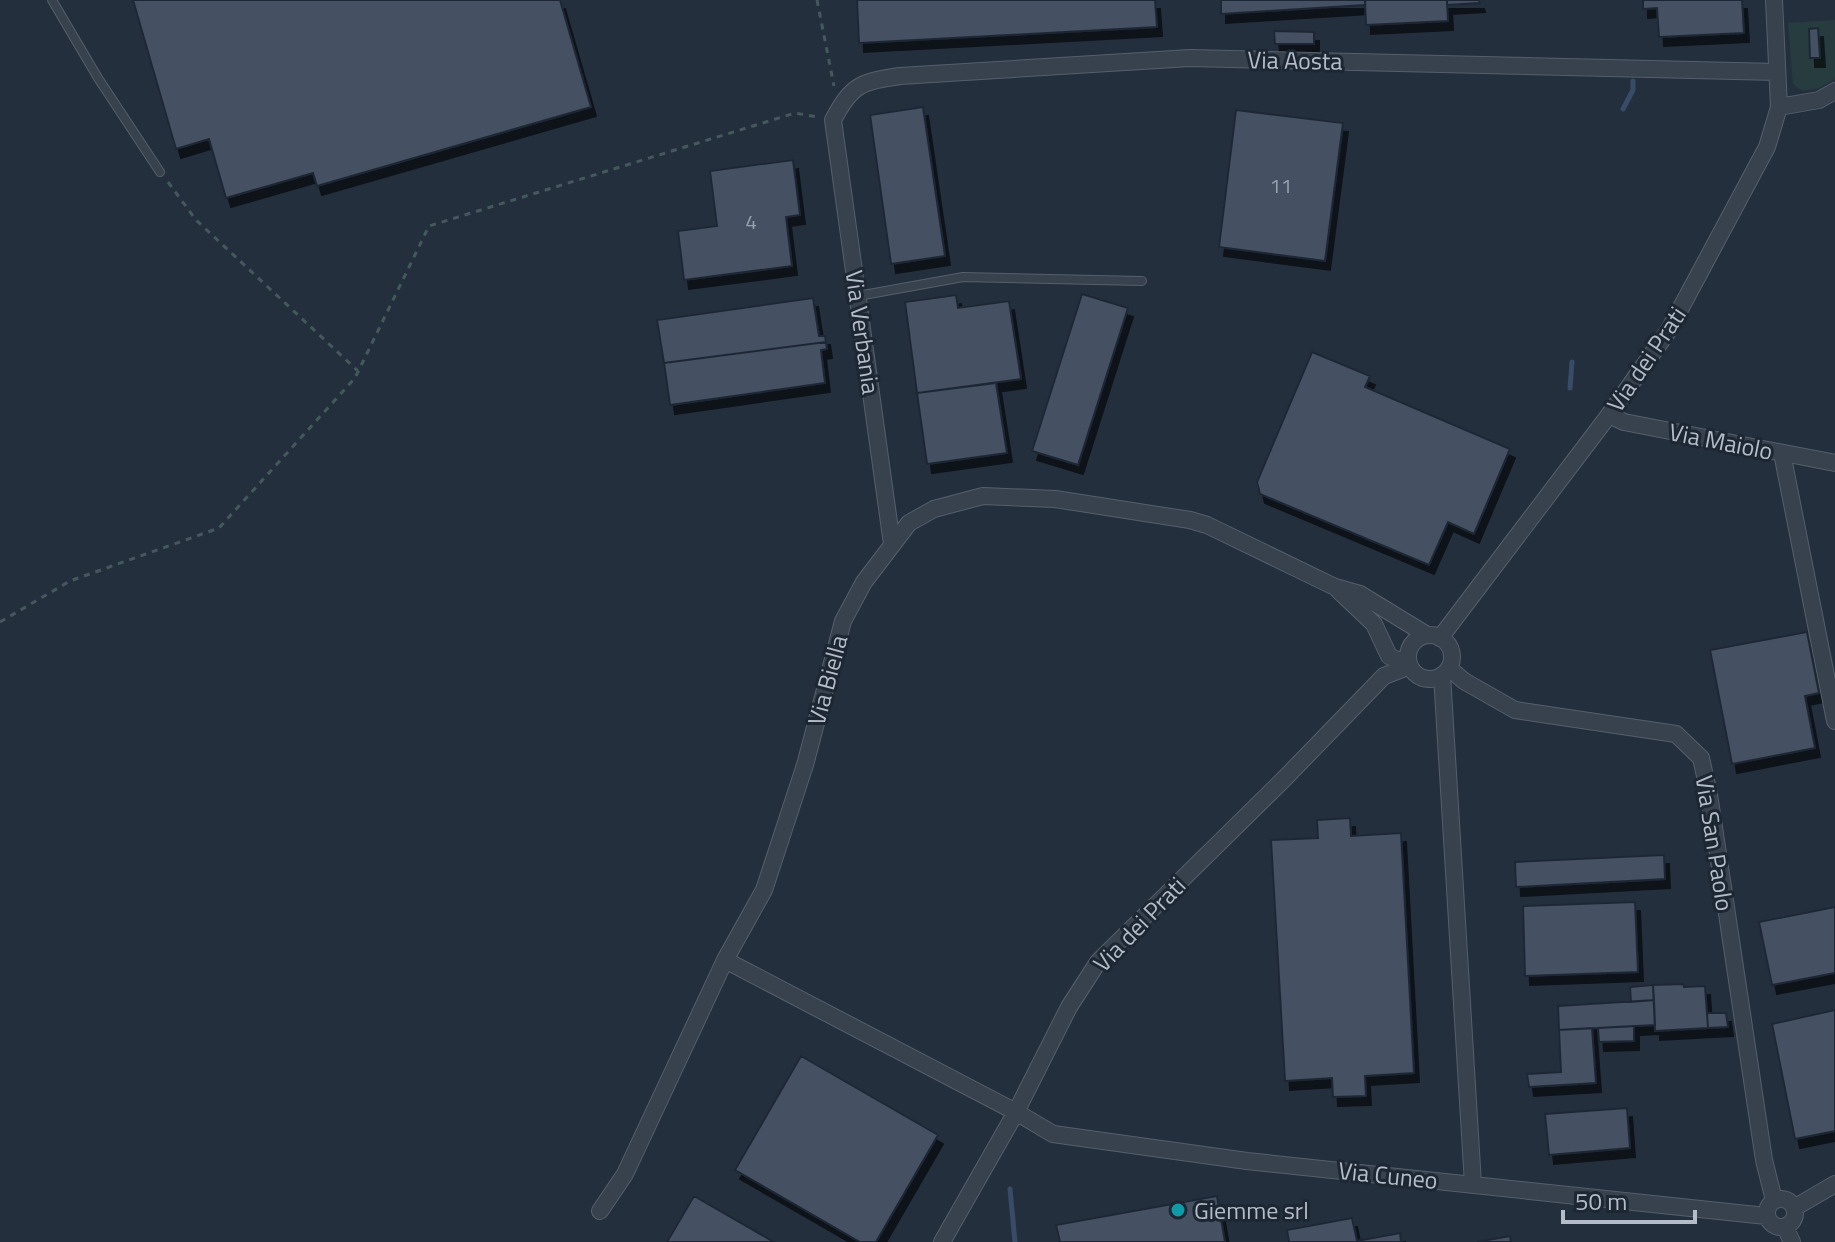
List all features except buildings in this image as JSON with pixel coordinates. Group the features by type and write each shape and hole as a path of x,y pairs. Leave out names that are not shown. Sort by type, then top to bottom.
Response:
{"street":[{"name":"Via dei Prati","path":"1434,637 1609,415 1669,330 1767,147 1779,107 1774,0"},
{"name":"Via Aosta","path":"846,95 868,81 900,76 1190,58 1777,72"},
{"path":"1779,107 1819,100 1835,91"},
{"path":"833,120 846,95"},
{"name":"Via Verbania","path":"833,120 892,544"},
{"name":"Via Maiolo","path":"1609,415 1624,422 1835,463"},
{"path":"1782,453 1835,721"},
{"name":"Via Biella","path":"600,1211 625,1174 725,960 764,890 805,765 843,621 864,582 909,523 934,509 983,496 1055,499 1207,525 1335,587 1360,594 1434,637"},
{"name":"Via Biella","path":"1335,587 1374,624 1389,656 1409,663"},
{"path":"1445,672 1428,679 1420,677 1409,663 1408,653 1415,641 1434,637 1450,648 1451,662 1445,672 1473,1184"},
{"name":"Via dei Prati","path":"942,1242 1016,1112 1069,1007 1098,962 1384,676 1409,663"},
{"name":"Via San Paolo","path":"1445,672 1515,710 1676,734 1701,758 1764,1160 1774,1200"},
{"path":"725,960 1016,1112"},
{"name":"Via Cuneo","path":"1016,1112 1053,1134 1247,1161 1766,1216"},
{"path":"1794,1208 1835,1184"},
{"path":"1774,1200 1788,1201 1794,1208 1788,1234 1775,1227 1766,1216 1767,1207 1774,1200"}],"lane":[{"path":"52,0 98,78 160,172"},
{"path":"858,296 963,277 1142,281"}],"path":[{"path":"817,0 833,86 846,95"},
{"path":"0,622 70,581 219,528 355,378 429,226 795,113 833,120"},
{"path":"160,172 196,220 358,371"}],"green space":[{"path":"1835,20 1835,79 1819,88 1802,91 1793,84 1788,23"}],"waterway":[{"path":"1623,109 1633,90 1633,81"},
{"path":"1570,388 1572,362"},
{"path":"1010,1189 1015,1242"}],"place":[{"name":"Giemme srl","path":"1178,1210"}]}
